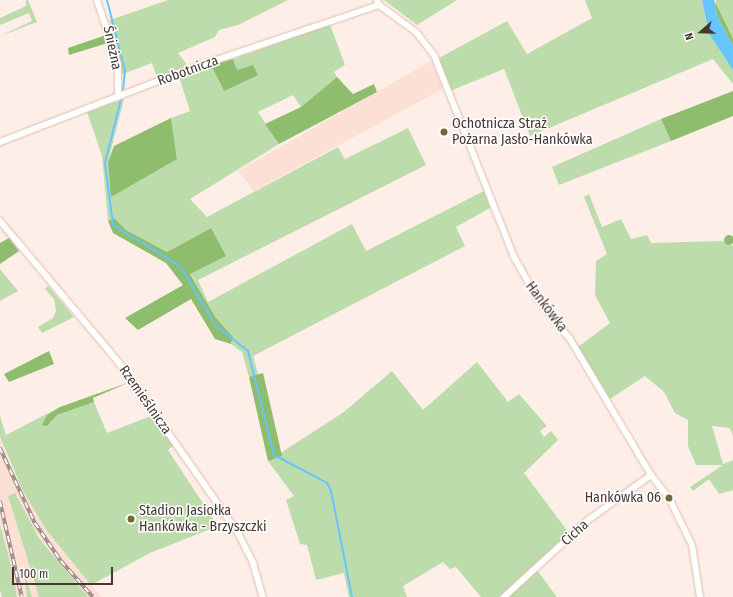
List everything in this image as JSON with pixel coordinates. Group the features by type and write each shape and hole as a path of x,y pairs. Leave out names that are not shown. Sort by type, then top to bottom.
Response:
{"street":[{"name":"Śnieżna","path":"97,0 118,64 118,97"},
{"name":"Robotnicza","path":"0,142 118,97 378,3"},
{"name":"Hankówka","path":"378,3 416,32 434,55 527,282 570,339 651,474 669,498 692,545 700,597"},
{"name":"Rzemieślnicza","path":"0,221 119,363 181,451 238,533 253,563 263,597"},
{"name":"Cicha","path":"504,597 588,520 651,474"}],"shaded area":[{"path":"431,61 443,89 254,191 238,171"},
{"path":"0,437 11,467 47,531 102,597 88,597 83,592 8,496 39,597 32,597 24,571 27,597 17,597 0,525"}],"green space":[{"path":"26,0 28,0 37,22 0,36 32,21 29,13 0,25 0,18 26,6"},
{"path":"168,0 288,0 238,25 219,30 215,37 178,53 188,66 157,79 152,63 120,75 110,20"},
{"path":"384,0 457,0 417,25"},
{"path":"585,0 702,0 709,34 733,70 733,84 713,59 530,136 504,69 450,91 439,58 507,21 527,54 592,18"},
{"path":"714,0 733,39 733,46 717,16"},
{"path":"716,0 733,0 733,39 717,10"},
{"path":"330,24 345,65 334,72 337,77 301,107 293,95 258,112 279,144 190,199 207,217 338,147 345,159 408,128 426,165 198,280 208,302 352,224 366,251 484,191 490,208 456,227 465,246 253,356 258,374 249,377 242,352 231,344 233,337 216,318 190,273 211,228 167,252 126,230 114,218 108,221 102,156 87,112 124,99 108,162 177,159 171,118 190,111 179,77 211,65 224,91 237,70 233,59"},
{"path":"109,34 111,42 69,55 68,48"},
{"path":"233,59 237,70 253,65 258,75 224,91 211,65"},
{"path":"337,77 353,94 374,84 377,92 279,144 265,124 301,107"},
{"path":"733,91 733,116 671,141 661,119"},
{"path":"171,118 177,159 111,197 108,162 114,146"},
{"path":"661,119 671,141 559,185 552,167"},
{"path":"589,194 602,227 621,219 631,239 647,235 651,243 722,241 733,246 733,437 730,428 712,426 723,464 733,460 733,490 719,494 709,479 693,491 690,487 723,465 696,465 688,446 688,420 675,413 664,392 645,376 610,399 578,347 610,323 595,295 596,261 607,254 584,197"},
{"path":"114,218 126,230 167,252 211,228 226,256 190,274 216,318 233,337 231,344 215,339 191,299 138,330 125,318 183,285 166,263 113,233 108,221"},
{"path":"727,235 731,235 734,240 731,245 727,245 724,242 724,238"},
{"path":"9,238 19,251 0,264 0,243"},
{"path":"0,269 18,291 0,301"},
{"path":"48,286 74,317 42,333 38,327 53,318 56,311 54,299 45,289"},
{"path":"49,351 54,364 9,382 4,374"},
{"path":"477,362 508,402 519,394 547,426 540,431 544,437 551,431 558,440 524,473 569,533 499,597 481,597 456,567 450,569 443,562 403,586 407,597 349,597 344,573 316,580 307,545 300,544 286,500 294,496 268,461 344,412 392,371 423,410"},
{"path":"263,373 282,456 268,461 249,377"},
{"path":"130,382 93,398 94,402 57,415 47,426 42,425 47,415 60,407"},
{"path":"94,402 107,433 151,416 174,445 168,450 218,526 150,553 91,585 47,531 23,491 0,437 0,416 6,435 60,407 47,415 47,426 57,415"},
{"path":"15,493 39,538 88,597 39,597 8,496"},
{"path":"0,525 12,569 17,597 2,597 0,590"},
{"path":"537,570 557,597 508,597"},
{"path":"24,571 32,597 27,597"}],"water":[{"path":"702,0 714,0 717,16 733,46 733,70 709,34"}],"waterway":[{"path":"107,0 125,71 123,89"},
{"path":"121,99 105,163 113,225 180,266 216,326 248,351 274,455 327,483 331,491 352,597"}],"railway":[{"path":"0,448 35,523 61,561 93,597"},
{"path":"0,501 22,597"}],"place":[{"name":"Ochotnicza Straż Pożarna Jasło-Hankówka","path":"444,132"},
{"name":"Hankówka 06","path":"669,498"},
{"name":"Stadion Jasiołka Hankówka - Brzyszczki","path":"131,519"}]}
